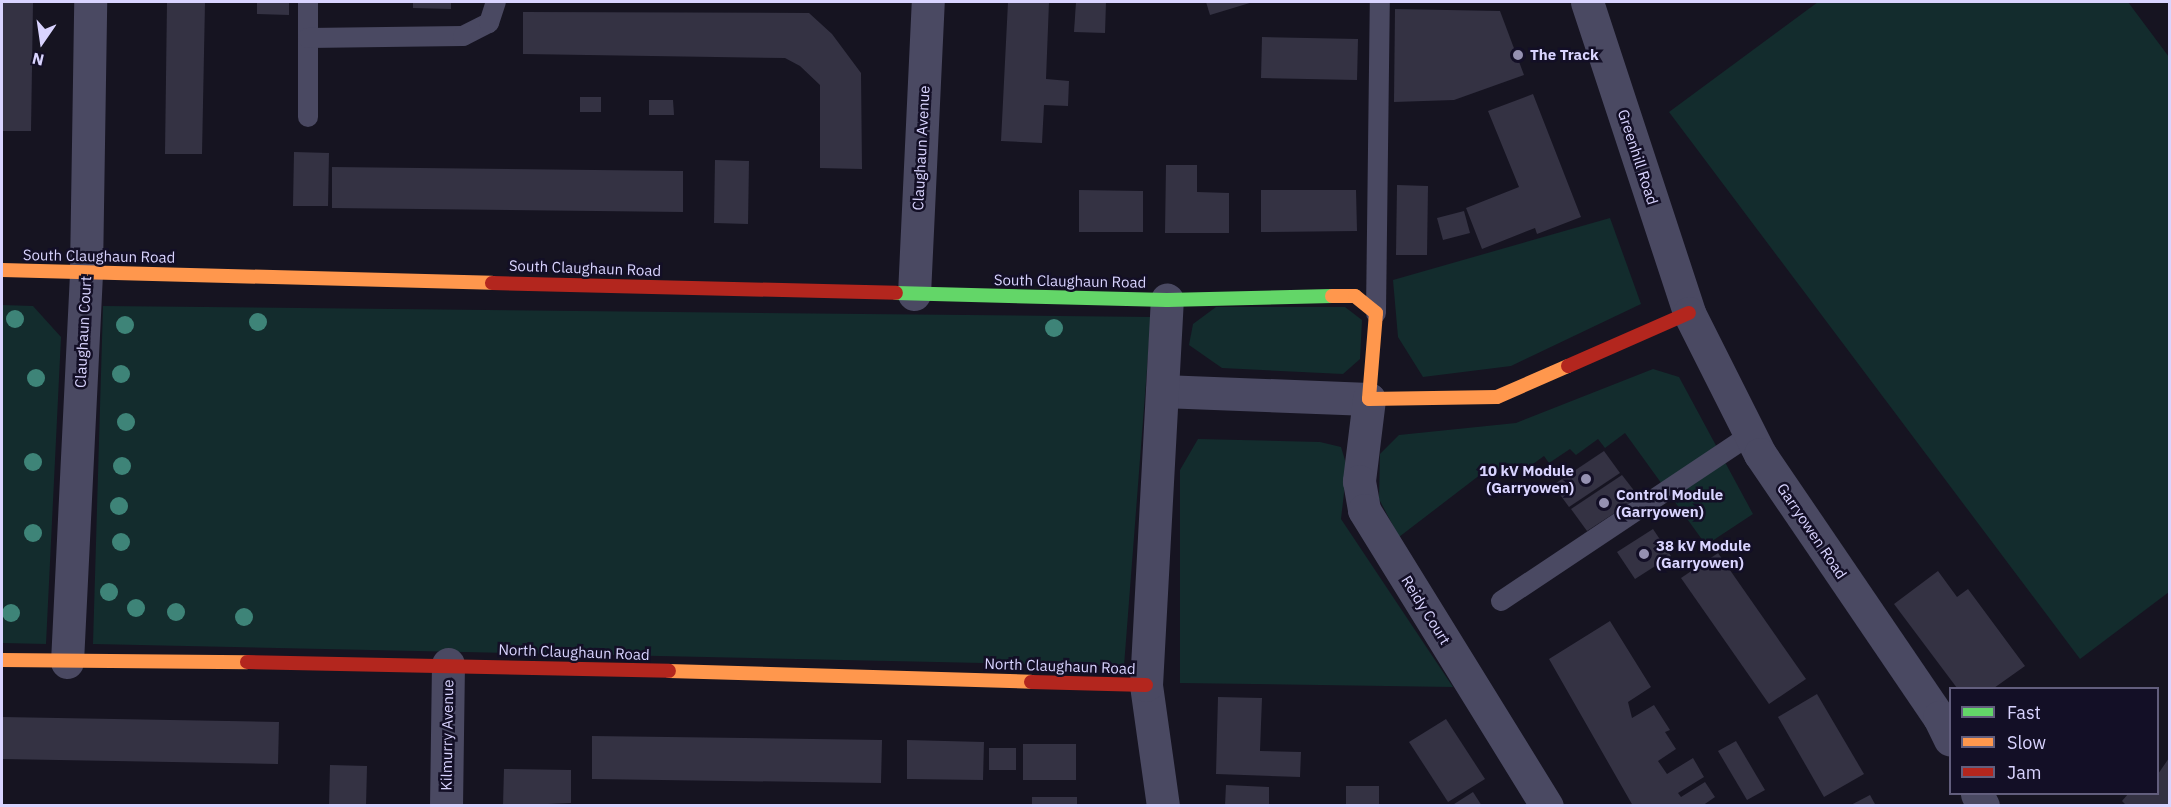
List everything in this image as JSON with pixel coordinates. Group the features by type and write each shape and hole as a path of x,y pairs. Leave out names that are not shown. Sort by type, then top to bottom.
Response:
{"street":[{"name":"Claughaun Court","path":"67,662 86,271 90,2"},
{"name":"Claughaun Avenue","path":"914,294 928,2"},
{"name":"Greenhill Road","path":"1587,2 1689,313"},
{"name":"South Claughaun Road","path":"2,270 1167,300 1355,296 1376,313"},
{"path":"1162,806 1146,685 1167,300"},
{"path":"1369,399 1376,313"},
{"path":"1162,392 1369,399 1497,397 1689,313"},
{"name":"Garryowen Road","path":"1689,313 1750,435 1939,717 1949,738"},
{"name":"Reidy Court","path":"1369,399 1359,481 1364,510 1547,806"},
{"name":"North Claughaun Road","path":"2,660 448,664 1146,685"},
{"name":"Kilmurry Avenue","path":"446,806 448,664"}],"lane":[{"path":"308,2 308,117"},
{"path":"308,38 463,36 489,23 496,2"},
{"path":"1376,313 1380,2"},
{"path":"1501,601 1665,488 1750,435"}],"green space":[{"path":"1818,2 2128,2 2169,57 2169,592 2080,659 1669,112"},
{"path":"1610,218 1641,304 1511,366 1423,377 1398,337 1393,280"},
{"path":"2,305 33,306 61,337 46,644 2,643"},
{"path":"103,306 1151,317 1124,666 93,644"},
{"path":"1216,307 1345,307 1362,320 1360,359 1343,374 1222,368 1189,345 1193,324"},
{"path":"1653,369 1679,377 1753,514 1706,545 1625,433 1605,448 1598,439 1576,455 1570,449 1549,463 1544,456 1522,472 1515,463 1495,477 1489,468 1399,537 1379,499 1380,454 1399,435 1516,423"},
{"path":"1198,439 1320,442 1341,447 1347,467 1341,519 1453,687 1180,683 1180,470"}],"building":[{"path":"2,2 33,2 31,131 2,131"},
{"path":"167,2 205,2 202,154 165,154"},
{"path":"257,2 289,2 289,15 257,14"},
{"path":"413,2 451,2 451,9 413,8"},
{"path":"1008,2 1049,2 1046,79 1069,81 1068,106 1044,105 1042,143 1001,141"},
{"path":"1076,2 1106,2 1105,33 1074,32"},
{"path":"1206,2 1253,2 1210,15"},
{"path":"1395,9 1500,11 1524,75 1454,100 1394,102"},
{"path":"523,12 809,13 832,34 861,73 862,169 820,168 820,85 800,66 785,58 523,54"},
{"path":"1262,37 1358,39 1357,80 1261,78"},
{"path":"1533,94 1581,217 1537,234 1535,228 1482,249 1466,208 1519,187 1488,111"},
{"path":"580,97 601,97 601,112 580,112"},
{"path":"649,100 673,100 674,115 649,115"},
{"path":"294,152 329,153 328,206 293,206"},
{"path":"715,160 749,161 748,224 714,223"},
{"path":"1166,165 1197,165 1197,192 1229,193 1229,233 1165,233"},
{"path":"332,167 683,171 683,212 332,208"},
{"path":"1397,185 1428,186 1427,255 1396,255"},
{"path":"1079,190 1143,191 1143,232 1079,232"},
{"path":"1261,190 1356,190 1357,231 1261,232"},
{"path":"1464,211 1470,233 1443,240 1437,218"},
{"name":"10 kV Module (Garryowen)","path":"1604,451 1620,473 1569,507 1553,485"},
{"name":"Control Module (Garryowen)","path":"1622,475 1639,497 1587,531 1571,509"},
{"name":"38 kV Module (Garryowen)","path":"1653,529 1671,556 1635,579 1617,552"},
{"path":"1718,553 1806,679 1769,704 1681,578"},
{"path":"1938,571 1957,597 1968,589 2025,666 1995,687 1956,687 1894,604"},
{"path":"1610,621 1651,687 1628,702 1632,718 1654,705 1670,730 1665,732 1676,749 1658,761 1667,774 1693,758 1704,777 1678,793 1681,797 1705,782 1715,797 1702,806 1633,806 1549,659"},
{"path":"1817,694 1864,774 1824,797 1778,717"},
{"path":"1218,697 1262,698 1260,751 1301,752 1300,777 1216,774"},
{"path":"2,717 279,722 278,764 2,759"},
{"path":"1446,719 1485,779 1448,802 1409,742"},
{"path":"592,736 882,740 881,783 592,779"},
{"path":"907,740 984,742 983,780 907,779"},
{"path":"1736,741 1765,790 1747,800 1718,751"},
{"path":"1023,744 1076,744 1076,780 1023,780"},
{"path":"989,748 1016,748 1016,770 989,770"},
{"path":"2169,758 2169,806 2127,806 2122,801 2127,795 2159,795 2159,773"},
{"path":"330,765 367,766 366,806 329,806"},
{"path":"504,769 571,770 571,803 503,806"},
{"path":"1226,785 1269,787 1269,806 1225,806"},
{"path":"1346,786 1379,786 1379,806 1346,806"},
{"path":"1473,792 1482,806 1451,806"},
{"path":"1870,795 1876,806 1849,806"},
{"path":"1032,797 1077,797 1077,806 1032,806"}],"traffic: fast":[{"path":"896,293 1167,300 1332,296"}],"traffic: slow":[{"path":"2,270 492,283"},
{"path":"1332,296 1355,296 1376,313 1369,399 1497,397 1568,366"},
{"path":"2,660 247,662"},
{"path":"669,671 1031,682"}],"traffic: jam":[{"path":"492,283 896,293"},
{"path":"1568,366 1689,313"},
{"path":"247,662 669,671"},
{"path":"1031,682 1146,685"}],"place":[{"name":"The Track","path":"1518,55"},
{"name":"10 kV Module (Garryowen)","path":"1586,479"},
{"name":"Control Module (Garryowen)","path":"1604,503"},
{"name":"38 kV Module (Garryowen)","path":"1644,554"}]}
